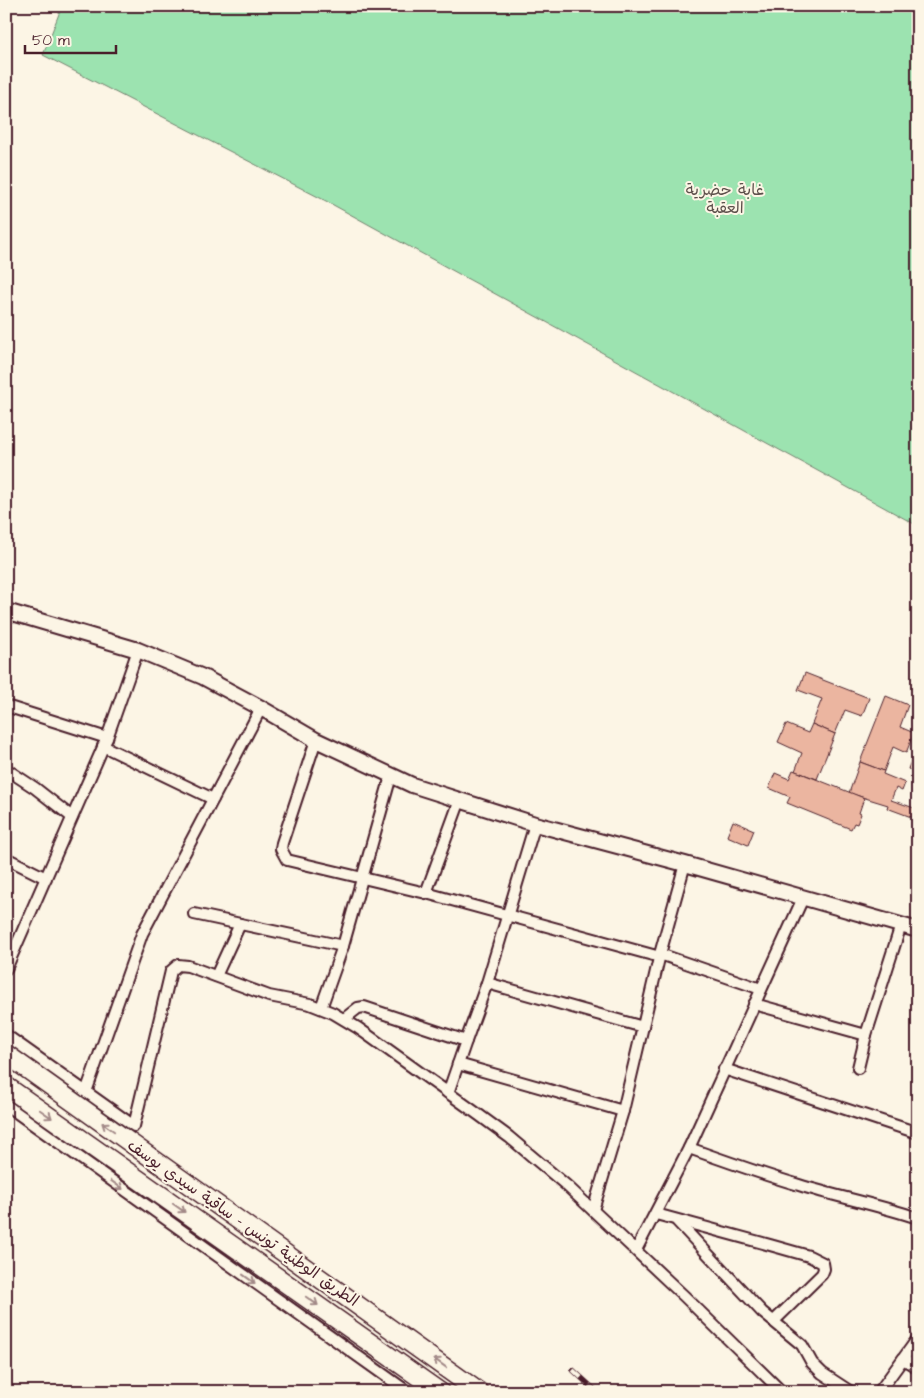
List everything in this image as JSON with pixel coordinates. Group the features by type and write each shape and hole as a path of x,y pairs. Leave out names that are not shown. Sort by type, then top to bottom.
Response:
{"highway":[{"name":"الطريق الوطنية تونس - ساقية سيدي يوسف","path":"6,1054 479,1392"},
{"name":"الطريق الوطنية تونس - ساقية سيدي يوسف","path":"6,1086 440,1392"}],"street":[{"path":"6,611 138,650 202,677 262,708 316,740 412,785 535,824 918,930"},
{"path":"6,968 9,955 46,878 105,742 138,650"},
{"path":"6,706 105,742 213,799"},
{"path":"86,1092 142,934 262,708"},
{"path":"316,740 282,843 281,849 287,860 426,893 660,956 761,989"},
{"path":"6,769 36,788 72,817"},
{"path":"321,1008 343,946 391,776"},
{"path":"426,893 460,800"},
{"path":"448,1093 487,983 535,824"},
{"path":"6,858 46,878"},
{"path":"593,1210 623,1111 660,956 685,864"},
{"path":"636,1250 689,1148 803,898"},
{"path":"194,914 343,946"},
{"path":"216,976 240,924"},
{"path":"858,1068 866,1035 901,925"},
{"path":"6,1035 134,1126 171,972 174,968 183,964 269,996 321,1008 344,1019 516,1143 636,1250 782,1392"},
{"path":"487,983 643,1027"},
{"path":"754,1004 866,1035"},
{"path":"344,1019 358,1008 364,1007 466,1041"},
{"path":"458,1064 623,1111"},
{"path":"724,1069 918,1133"},
{"path":"6,1105 408,1392"},
{"path":"689,1148 798,1185 853,1201 896,1210 918,1218"},
{"path":"656,1214 809,1256 823,1263 824,1269 822,1274 774,1321"},
{"path":"677,1220 762,1312 802,1345 817,1368 851,1392"},
{"path":"879,1392 918,1338"},
{"path":"903,1358 918,1368"}],"green space":[{"name":"غابة حضرية العقبة","path":"62,6 918,6 918,526 326,201 43,55"}],"building":[{"path":"805,673 869,698 862,716 845,710 835,734 812,724 822,699 798,690"},
{"path":"886,696 908,705 900,727 914,733 906,753 893,747 884,771 860,762"},
{"path":"786,724 808,733 812,724 835,734 817,779 795,771 802,753 778,742"},
{"path":"918,742 918,772 908,769"},
{"path":"860,762 884,771 883,774 905,783 902,791 896,788 891,800 917,809 914,818 887,808 888,805 849,793"},
{"path":"793,770 864,798 857,824 854,823 851,829 787,803 790,797 769,788 775,773 789,779"},
{"path":"733,821 754,830 748,845 727,836"}],"railway":[{"path":"573,1370 597,1392"}]}
